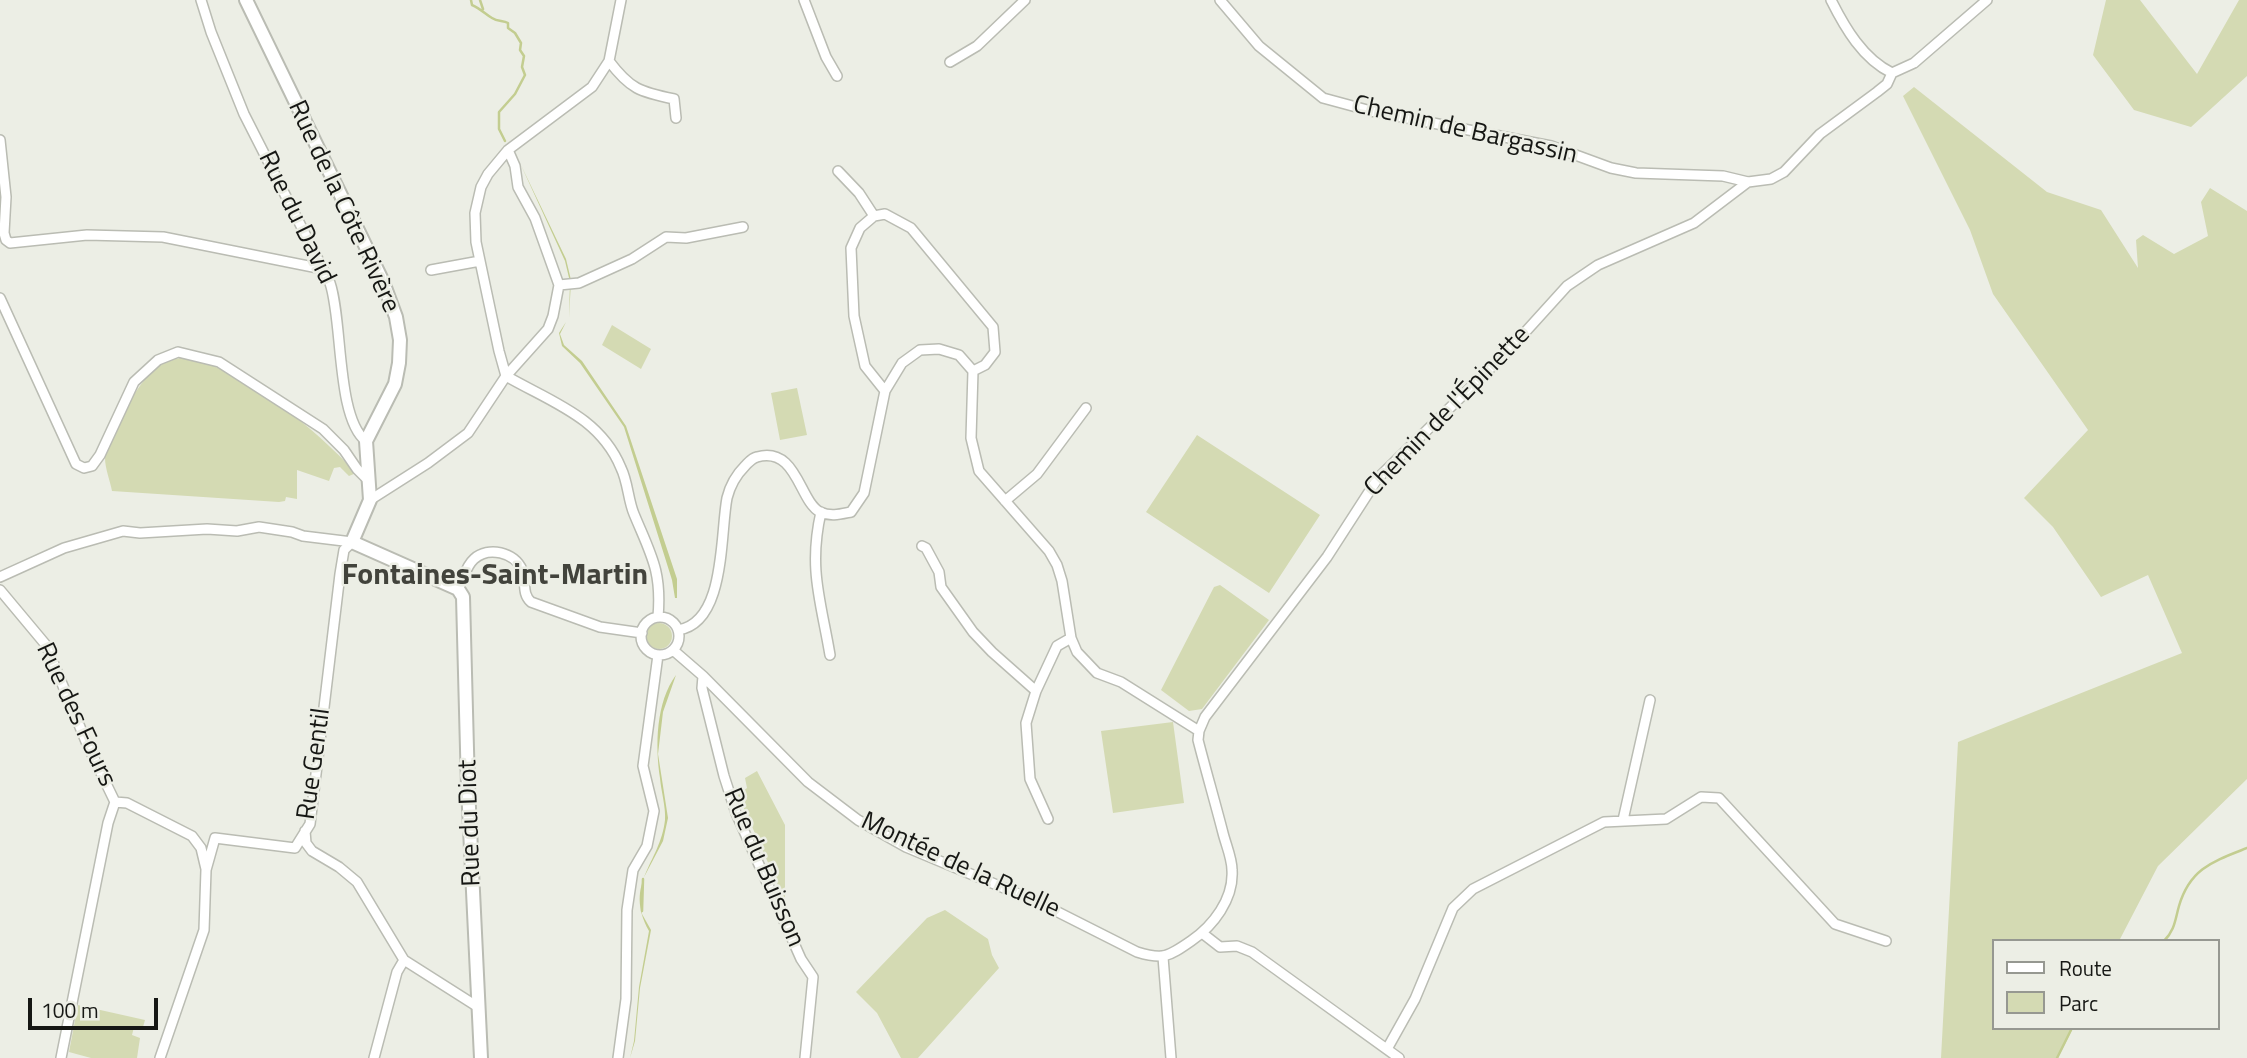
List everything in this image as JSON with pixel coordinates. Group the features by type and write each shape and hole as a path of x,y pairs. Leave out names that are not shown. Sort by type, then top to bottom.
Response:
{"street":[{"name":"Rue du David","path":"201,0 244,114 323,269 335,300 345,394 355,428 366,441"},
{"name":"Rue de la Côte Rivère","path":"246,0 383,282 396,317 400,340 395,384 366,441"},
{"path":"621,0 609,61 592,87 508,150 488,174 477,202 475,226 480,261 506,376 586,421 611,447 622,470 632,511 653,555 659,583 658,617"},
{"path":"804,0 826,57 837,76"},
{"path":"950,62 977,46 1025,0"},
{"name":"Chemin de Bargassin","path":"1220,0 1258,46 1323,98 1371,111 1551,146 1611,168 1636,173 1723,176 1748,182"},
{"path":"1831,0 1839,17 1864,52 1880,68 1892,73"},
{"name":"Chemin de l'Épinette","path":"1199,731 1205,718 1327,557 1378,478 1509,349 1567,286 1598,265 1694,222 1748,182 1771,179 1784,173 1820,134 1887,84 1892,73 1914,63 1987,0"},
{"path":"609,61 625,82 649,94 674,99 676,118"},
{"path":"0,140 6,197 4,233 10,243 87,235 163,237 323,269"},
{"path":"370,500 428,463 468,433 506,376 548,329 554,316 559,285 536,218 518,187 515,166 508,150"},
{"path":"838,171 859,193 874,216"},
{"path":"885,391 865,366 854,316 851,248 860,228 874,216 886,214 911,228 993,327 995,352 985,365 973,370"},
{"path":"559,285 579,283 632,259 666,237 686,238 743,227"},
{"path":"431,270 480,261"},
{"path":"0,298 76,464 84,468 92,466 100,455 134,382 158,360 178,352 219,362 323,429 369,481"},
{"path":"678,630 687,629 702,617 717,579 727,497 737,474 754,457 770,455 788,464 813,506 821,512 834,516 851,512 864,493 885,391 902,363 920,350 939,349 959,355 973,370 971,438 979,471 1049,551 1057,565 1071,638 1077,652 1097,673 1121,682 1199,731 1198,740 1232,870 1229,895 1220,912 1202,933 1171,955 1163,957 1171,1058"},
{"path":"1005,501 1037,474 1086,408"},
{"path":"352,542 370,500 366,441"},
{"path":"821,512 815,535 814,560 819,606 830,655"},
{"path":"0,577 64,548 123,531 237,531 259,527 352,542 458,589 472,560 488,552 504,553 522,569 524,592 531,602 600,627 642,634"},
{"name":"Rue Gentil","path":"160,1058 204,930 206,870 215,838 295,848 310,824 340,574 344,550 352,542"},
{"path":"922,546 926,548 939,572 941,587 973,632 1036,691"},
{"name":"Rue du Diot","path":"458,589 465,608 468,787 481,1058"},
{"name":"Rue des Fours","path":"0,590 46,645 87,744 115,802 108,823 61,1058"},
{"path":"658,617 670,620 678,630 679,639 673,650 658,655 647,650 642,639 647,623 658,617"},
{"path":"1048,819 1030,779 1026,723 1036,691 1057,646 1071,638"},
{"name":"Montée de la Ruelle","path":"673,650 703,676 808,782 858,820 906,847 1040,903 1137,952 1163,957"},
{"path":"618,1058 626,999 627,910 633,870 647,846 654,811 643,766 658,655"},
{"name":"Rue du Buisson","path":"703,676 702,688 736,813 802,959 813,977 805,1058"},
{"path":"1623,820 1650,700"},
{"path":"1387,1049 1415,999 1453,908 1473,889 1604,822 1666,819 1701,797 1719,798 1835,924 1886,941"},
{"path":"115,802 127,803 192,836 201,848 206,870"},
{"path":"305,831 306,843 312,851 339,867 357,882 404,960 478,1007"},
{"path":"1202,933 1220,947 1237,946 1252,952 1399,1058"},
{"path":"374,1058 397,972 404,960"}],"green space":[{"path":"2106,0 2140,0 2197,74 2239,0 2247,0 2247,76 2191,127 2134,110 2093,55"},
{"path":"1914,87 2047,192 2101,210 2138,268 2136,240 2143,235 2174,254 2208,236 2201,202 2210,188 2247,211 2247,779 2158,866 2120,939 1992,939 1992,1030 2072,1030 2058,1058 1941,1058 1958,742 2182,653 2148,575 2101,597 2053,527 2024,498 2088,430 1993,294 1970,230 1903,96"},
{"path":"612,325 651,349 641,369 602,345"},
{"path":"187,356 233,375 278,404 320,438 356,473 349,476 340,467 334,468 329,481 297,470 297,499 286,497 285,501 279,502 112,491 105,458 111,437 124,410 141,384 156,368"},
{"path":"797,388 807,435 780,440 771,393"},
{"path":"1197,435 1320,515 1269,593 1146,512"},
{"path":"1220,585 1269,620 1202,709 1189,711 1161,690 1214,587"},
{"path":"659,623 668,627 672,636 668,645 659,649 650,645 646,636 650,627"},
{"path":"1173,722 1184,803 1113,813 1101,731"},
{"path":"757,771 785,825 785,901 738,795 747,788 745,778"},
{"path":"945,910 988,939 999,968 918,1058 901,1058 877,1013 856,992 927,918"},
{"path":"78,1005 145,1020 143,1027 134,1027 132,1035 140,1038 137,1058 91,1058 69,1052"}],"shaded area":[{"path":"520,163 566,259 571,280 569,318 570,282 565,261"},
{"path":"566,322 560,334 564,345 582,361 626,426 677,579 677,598 624,427 580,363 562,346 559,333"},
{"path":"676,675 663,712 658,754 661,711 669,686"},
{"path":"658,754 668,818 663,841 645,876 662,835 665,820"},
{"path":"642,914 651,930 640,988 635,1041 630,1058 639,987 649,931"}],"waterway":[{"path":"471,0 472,5 496,20 508,23 508,28 521,43 525,75 515,94 499,112 499,129 505,141"},
{"path":"480,0 483,9"},
{"path":"2166,939 2173,929 2184,893 2197,874 2214,862 2247,848"},
{"path":"642,911 643,879"},
{"path":"2057,1058 2071,1030"}],"district":[{"name":"Fontaines-Saint-Martin","path":"495,577"}]}
